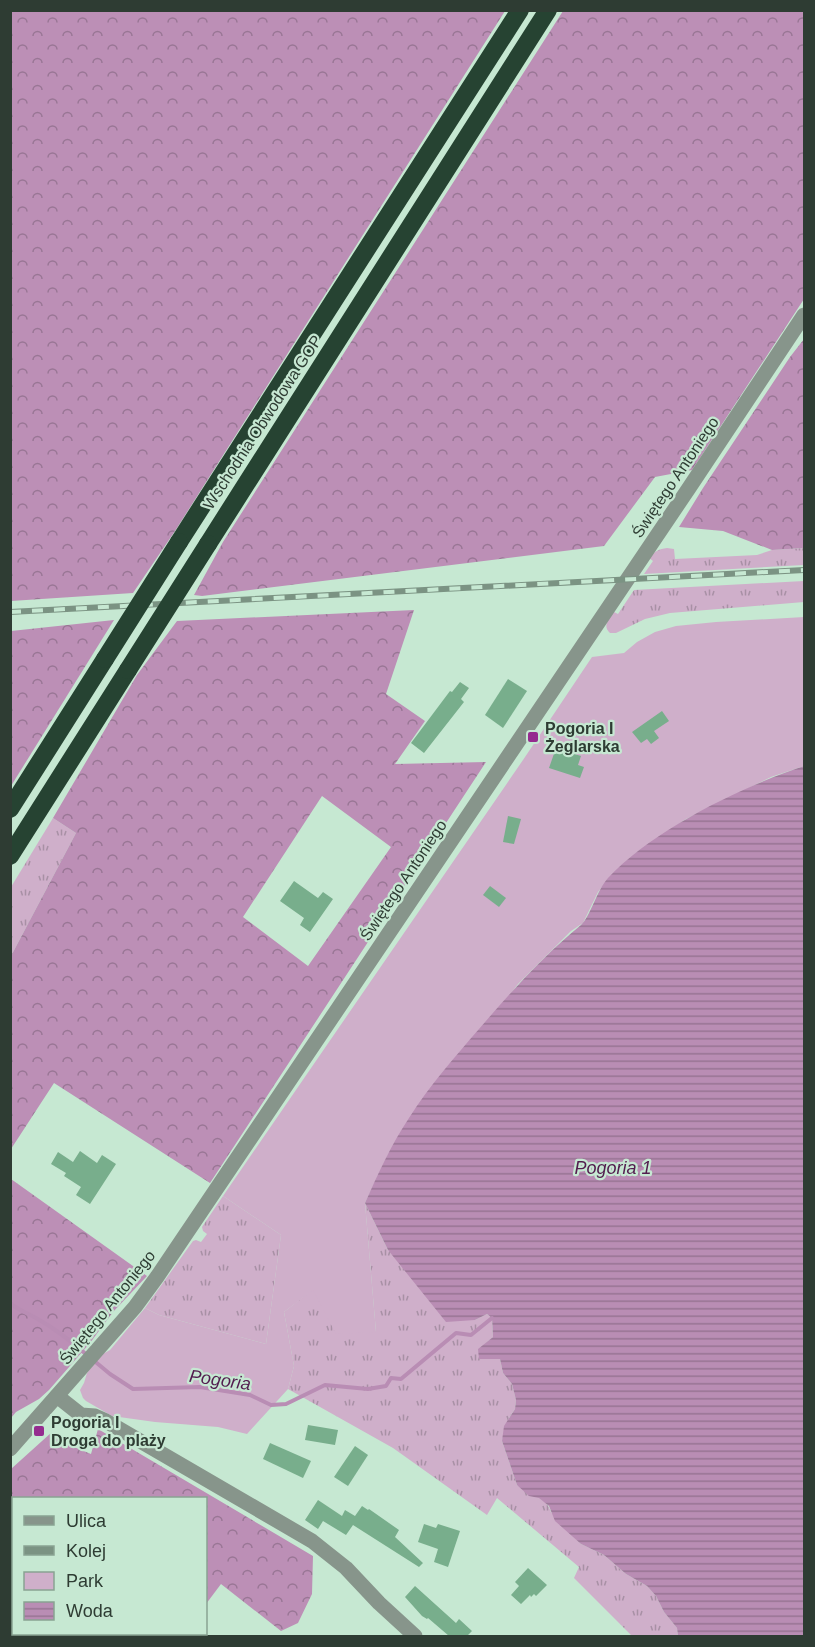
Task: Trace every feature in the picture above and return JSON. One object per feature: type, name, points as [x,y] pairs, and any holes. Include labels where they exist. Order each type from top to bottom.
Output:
[{"type":"highway","name":"Wschodnia Obwodowa GOP","points":[[10,808],[520,10]]},
{"type":"highway","name":"Wschodnia Obwodowa GOP","points":[[10,856],[548,10]]},
{"type":"street","name":"Świętego Antoniego","points":[[10,1449],[140,1300],[167,1262],[804,315]]},
{"type":"street","points":[[57,1395],[81,1415],[95,1416],[104,1420],[312,1541],[346,1568],[415,1636]]},
{"type":"green space","points":[[11,10],[505,11],[175,531],[133,593],[11,601]]},
{"type":"green space","points":[[563,11],[804,11],[804,299],[692,470],[655,477],[604,546],[202,596],[194,595],[223,542]]},
{"type":"green space","points":[[804,339],[804,548],[772,550],[723,531],[679,527],[790,357]]},
{"type":"green space","points":[[667,548],[674,549],[675,559],[757,555],[772,550],[804,548],[804,565],[644,574],[653,561],[649,558],[657,551]]},
{"type":"green space","points":[[804,581],[804,602],[670,613],[645,619],[616,633],[610,633],[607,628],[610,617],[614,612],[618,614],[634,590]]},
{"type":"green space","points":[[414,610],[386,694],[425,721],[395,764],[486,762],[210,1183],[54,1083],[11,1149],[11,956],[76,833],[53,818],[137,675],[177,621]],"holes":[[[322,796],[391,847],[308,966],[243,917]]]},
{"type":"green space","points":[[804,617],[804,766],[771,777],[686,819],[636,853],[608,879],[598,892],[583,923],[571,931],[518,984],[388,1155],[365,1203],[376,1332],[336,1334],[313,1290],[284,1312],[294,1366],[288,1389],[247,1434],[218,1427],[112,1416],[86,1401],[80,1390],[87,1373],[101,1355],[110,1350],[145,1308],[159,1315],[266,1344],[281,1235],[223,1196],[592,657],[624,653],[637,642],[655,632],[676,626]]},
{"type":"green space","points":[[114,620],[11,786],[11,631]]},
{"type":"green space","points":[[53,818],[76,833],[11,956],[11,887]]},
{"type":"green space","points":[[11,1179],[147,1276],[113,1312],[90,1343],[49,1390],[39,1399],[16,1412],[11,1418]]},
{"type":"green space","points":[[223,1196],[281,1235],[266,1344],[159,1315],[145,1308],[193,1241],[201,1242],[207,1234],[202,1227]]},
{"type":"green space","points":[[365,1203],[388,1250],[475,1320],[487,1314],[492,1318],[493,1337],[479,1349],[479,1359],[500,1359],[503,1373],[512,1384],[516,1400],[515,1409],[509,1418],[502,1441],[517,1485],[546,1503],[551,1512],[581,1544],[604,1555],[626,1574],[647,1586],[677,1628],[678,1636],[632,1636],[574,1578],[579,1567],[497,1498],[487,1515],[393,1448],[288,1389],[294,1366],[284,1312],[313,1289],[376,1332]]},
{"type":"green space","points":[[98,1429],[313,1556],[312,1594],[298,1623],[281,1631],[221,1584],[207,1603],[207,1497],[12,1497],[12,1635],[181,1635],[11,1636],[11,1469],[52,1432],[71,1441],[74,1447],[91,1454]]},
{"type":"water","name":"Pogoria 1","points":[[804,766],[804,1636],[678,1636],[677,1628],[647,1586],[626,1574],[604,1555],[581,1544],[555,1521],[549,1506],[539,1498],[529,1496],[517,1485],[502,1441],[504,1426],[515,1409],[516,1400],[512,1384],[503,1373],[500,1359],[479,1359],[478,1349],[493,1337],[492,1318],[487,1314],[475,1320],[446,1322],[388,1250],[365,1203],[396,1139],[425,1095],[451,1061],[515,988],[581,925],[608,878],[649,843],[700,812],[753,785]]},
{"type":"building","points":[[508,679],[527,691],[503,728],[485,715]]},
{"type":"building","points":[[460,682],[469,688],[461,699],[464,702],[424,753],[411,743],[450,691],[452,692]]},
{"type":"building","points":[[662,711],[669,721],[654,731],[659,738],[651,744],[647,739],[641,743],[632,732]]},
{"type":"building","points":[[556,748],[581,756],[578,765],[584,767],[580,778],[549,768]]},
{"type":"building","points":[[508,816],[521,819],[514,844],[503,842]]},
{"type":"building","points":[[294,881],[318,898],[323,892],[333,899],[310,932],[300,925],[304,918],[280,901]]},
{"type":"building","points":[[490,886],[506,898],[499,907],[483,895]]},
{"type":"building","points":[[80,1151],[97,1163],[102,1155],[116,1164],[90,1204],[76,1195],[81,1187],[64,1176],[66,1173],[51,1164],[58,1152],[73,1162]]},
{"type":"building","points":[[308,1425],[338,1430],[335,1445],[305,1440]]},
{"type":"building","points":[[270,1443],[311,1461],[303,1478],[263,1459]]},
{"type":"building","points":[[355,1446],[368,1455],[348,1486],[334,1477]]},
{"type":"building","points":[[318,1500],[342,1516],[345,1510],[355,1516],[362,1506],[369,1509],[399,1530],[395,1537],[423,1563],[419,1567],[353,1525],[346,1535],[323,1521],[318,1529],[305,1520]]},
{"type":"building","points":[[424,1524],[436,1528],[438,1524],[460,1531],[448,1567],[434,1562],[438,1549],[418,1542]]},
{"type":"building","points":[[528,1568],[547,1585],[536,1596],[534,1594],[531,1597],[530,1595],[521,1604],[511,1595],[519,1586],[515,1582]]},
{"type":"building","points":[[415,1586],[456,1623],[459,1619],[472,1631],[467,1636],[449,1636],[428,1618],[422,1616],[405,1597]]},
{"type":"waterway","name":"Pogoria","points":[[10,1303],[56,1330],[87,1355]]},
{"type":"waterway","name":"Pogoria","points":[[92,1359],[133,1389],[200,1387],[250,1395],[271,1405],[286,1404],[325,1385],[368,1389],[386,1386],[391,1378],[401,1379],[456,1333],[471,1335],[492,1318]]},
{"type":"railway","points":[[10,612],[804,570]]},
{"type":"place","name":"Pogoria I Żeglarska","points":[[533,737]]},
{"type":"place","name":"Pogoria I Droga do plaży","points":[[39,1431]]}]
